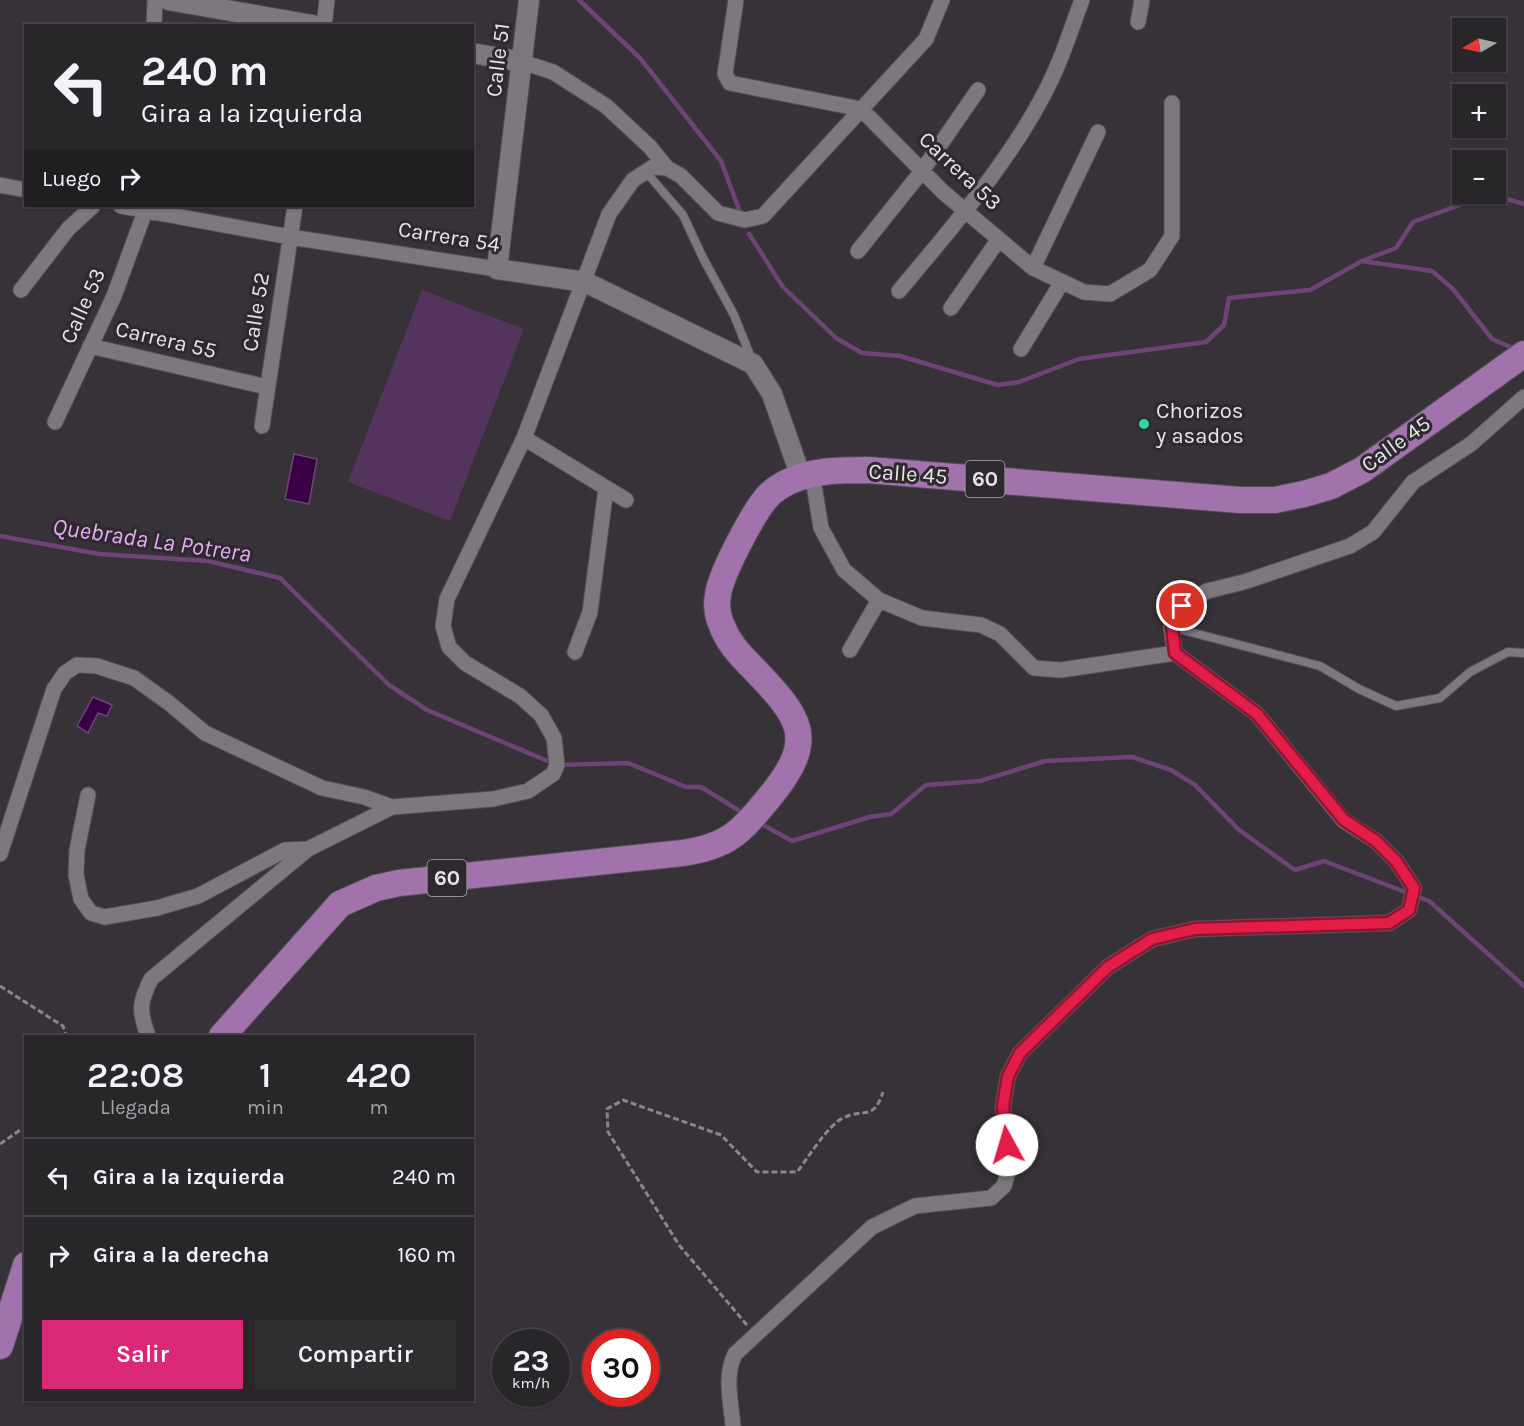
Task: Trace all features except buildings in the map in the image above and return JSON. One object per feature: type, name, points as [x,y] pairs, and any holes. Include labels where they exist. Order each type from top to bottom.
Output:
[{"type":"main road","name":"Calle 45","points":[[223,1035],[340,904],[367,891],[399,883],[683,853],[712,848],[732,838],[763,805],[792,768],[798,750],[798,731],[792,713],[778,694],[726,638],[719,616],[718,594],[723,576],[757,511],[770,494],[806,475],[868,470],[1240,500],[1275,500],[1331,486],[1362,470],[1524,354]]},
{"type":"main road","points":[[0,1346],[24,1271]]},
{"type":"street","points":[[154,24],[155,0]]},
{"type":"street","points":[[168,0],[306,24]]},
{"type":"street","points":[[324,24],[327,0]]},
{"type":"street","name":"Calle 51","points":[[497,269],[529,0]]},
{"type":"street","points":[[736,0],[725,74],[730,83],[861,109]]},
{"type":"street","points":[[474,53],[522,62],[553,72],[581,87],[606,106],[650,147],[667,168],[681,176],[718,213],[745,220],[763,216],[926,39],[942,0]]},
{"type":"street","points":[[899,291],[966,211],[1022,130],[1052,78],[1082,0]]},
{"type":"street","points":[[1138,22],[1142,0]]},
{"type":"street","points":[[858,251],[922,171],[978,90]]},
{"type":"street","name":"Carrera 53","points":[[861,109],[922,171],[1033,268],[1084,292],[1110,294],[1150,270],[1172,236],[1172,103]]},
{"type":"street","points":[[1033,268],[1098,132]]},
{"type":"street","points":[[148,1035],[140,1010],[141,998],[151,979],[308,849],[392,807],[494,799],[528,791],[553,774],[557,765],[554,738],[541,715],[520,696],[465,663],[449,647],[444,636],[447,599],[524,438],[609,214],[633,180],[653,167],[667,168]]},
{"type":"street","points":[[0,185],[24,190]]},
{"type":"street","points":[[21,290],[68,229],[92,207]]},
{"type":"street","name":"Calle 52","points":[[262,426],[295,207]]},
{"type":"street","name":"Carrera 54","points":[[147,208],[290,237],[585,282],[753,364]]},
{"type":"street","name":"Calle 53","points":[[55,423],[114,296],[147,208]]},
{"type":"street","points":[[951,308],[999,239]]},
{"type":"street","points":[[1021,349],[1062,282]]},
{"type":"street","name":"Carrera 55","points":[[90,345],[267,387]]},
{"type":"street","points":[[733,1426],[730,1364],[735,1354],[872,1227],[915,1206],[991,1198],[1004,1186],[1010,1165],[1003,1106],[1008,1076],[1020,1053],[1108,967],[1152,939],[1195,929],[1389,923],[1409,910],[1414,888],[1396,861],[1376,841],[1344,820],[1257,714],[1175,653],[1061,670],[1034,668],[1000,634],[981,625],[922,618],[879,600],[844,570],[821,528],[806,475],[772,394],[753,364]]},
{"type":"street","points":[[1175,653],[1172,627],[1182,606],[1207,591],[1244,582],[1350,546],[1373,532],[1413,482],[1471,444],[1524,397]]},
{"type":"street","points":[[524,438],[626,500]]},
{"type":"street","points":[[575,652],[590,612],[606,488]]},
{"type":"street","points":[[850,650],[879,600]]},
{"type":"street","points":[[0,854],[54,688],[65,673],[77,665],[97,666],[134,678],[170,702],[186,720],[205,733],[322,788],[364,797],[392,807]]},
{"type":"street","points":[[88,795],[77,850],[76,875],[81,899],[91,913],[105,917],[157,908],[198,896],[285,850],[308,849]]},
{"type":"lane","points":[[646,172],[683,215],[734,315],[753,364]]},
{"type":"lane","points":[[1172,627],[1320,666],[1396,706],[1440,698],[1470,672],[1508,652],[1524,653]]},
{"type":"path","points":[[0,986],[63,1026],[66,1035]]},
{"type":"path","points":[[756,1335],[680,1245],[608,1132],[607,1108],[623,1100],[722,1135],[757,1172],[785,1174],[797,1172],[833,1126],[844,1117],[870,1112],[878,1107],[883,1092]]},
{"type":"path","points":[[0,1144],[24,1127]]},
{"type":"shaded area","points":[[422,290],[524,329],[450,521],[348,482]]},
{"type":"shaded area","points":[[294,454],[317,459],[309,504],[285,499]]},
{"type":"shaded area","points":[[93,697],[112,705],[107,716],[98,713],[88,733],[77,726]]},
{"type":"waterway","points":[[579,0],[640,58],[721,161],[740,212]]},
{"type":"waterway","points":[[1364,260],[1396,248],[1413,222],[1490,194],[1524,204]]},
{"type":"waterway","points":[[749,234],[783,287],[836,338],[862,353],[900,356],[998,385],[1019,382],[1079,359],[1206,342],[1224,325],[1229,298],[1310,290],[1362,261],[1432,271],[1453,289],[1492,339],[1515,349]]},
{"type":"waterway","name":"Quebrada La Potrera","points":[[0,536],[99,554],[208,561],[280,578],[389,685],[427,710],[557,765],[628,763],[686,787],[701,787],[743,813]]},
{"type":"waterway","name":"Quebrada La Potrera","points":[[758,822],[792,841],[870,817],[891,814],[926,785],[980,781],[1045,761],[1132,757],[1171,770],[1195,785],[1239,830],[1295,870],[1324,861],[1429,901],[1524,986]]},
{"type":"place","name":"Chorizos y asados","points":[[1144,424]]},
{"type":"route","points":[[1007,1145],[1003,1106],[1008,1076],[1020,1053],[1108,967],[1152,939],[1195,929],[1389,923],[1409,910],[1414,888],[1396,861],[1376,841],[1344,820],[1292,753],[1257,714],[1175,653],[1172,627],[1182,606]]}]
